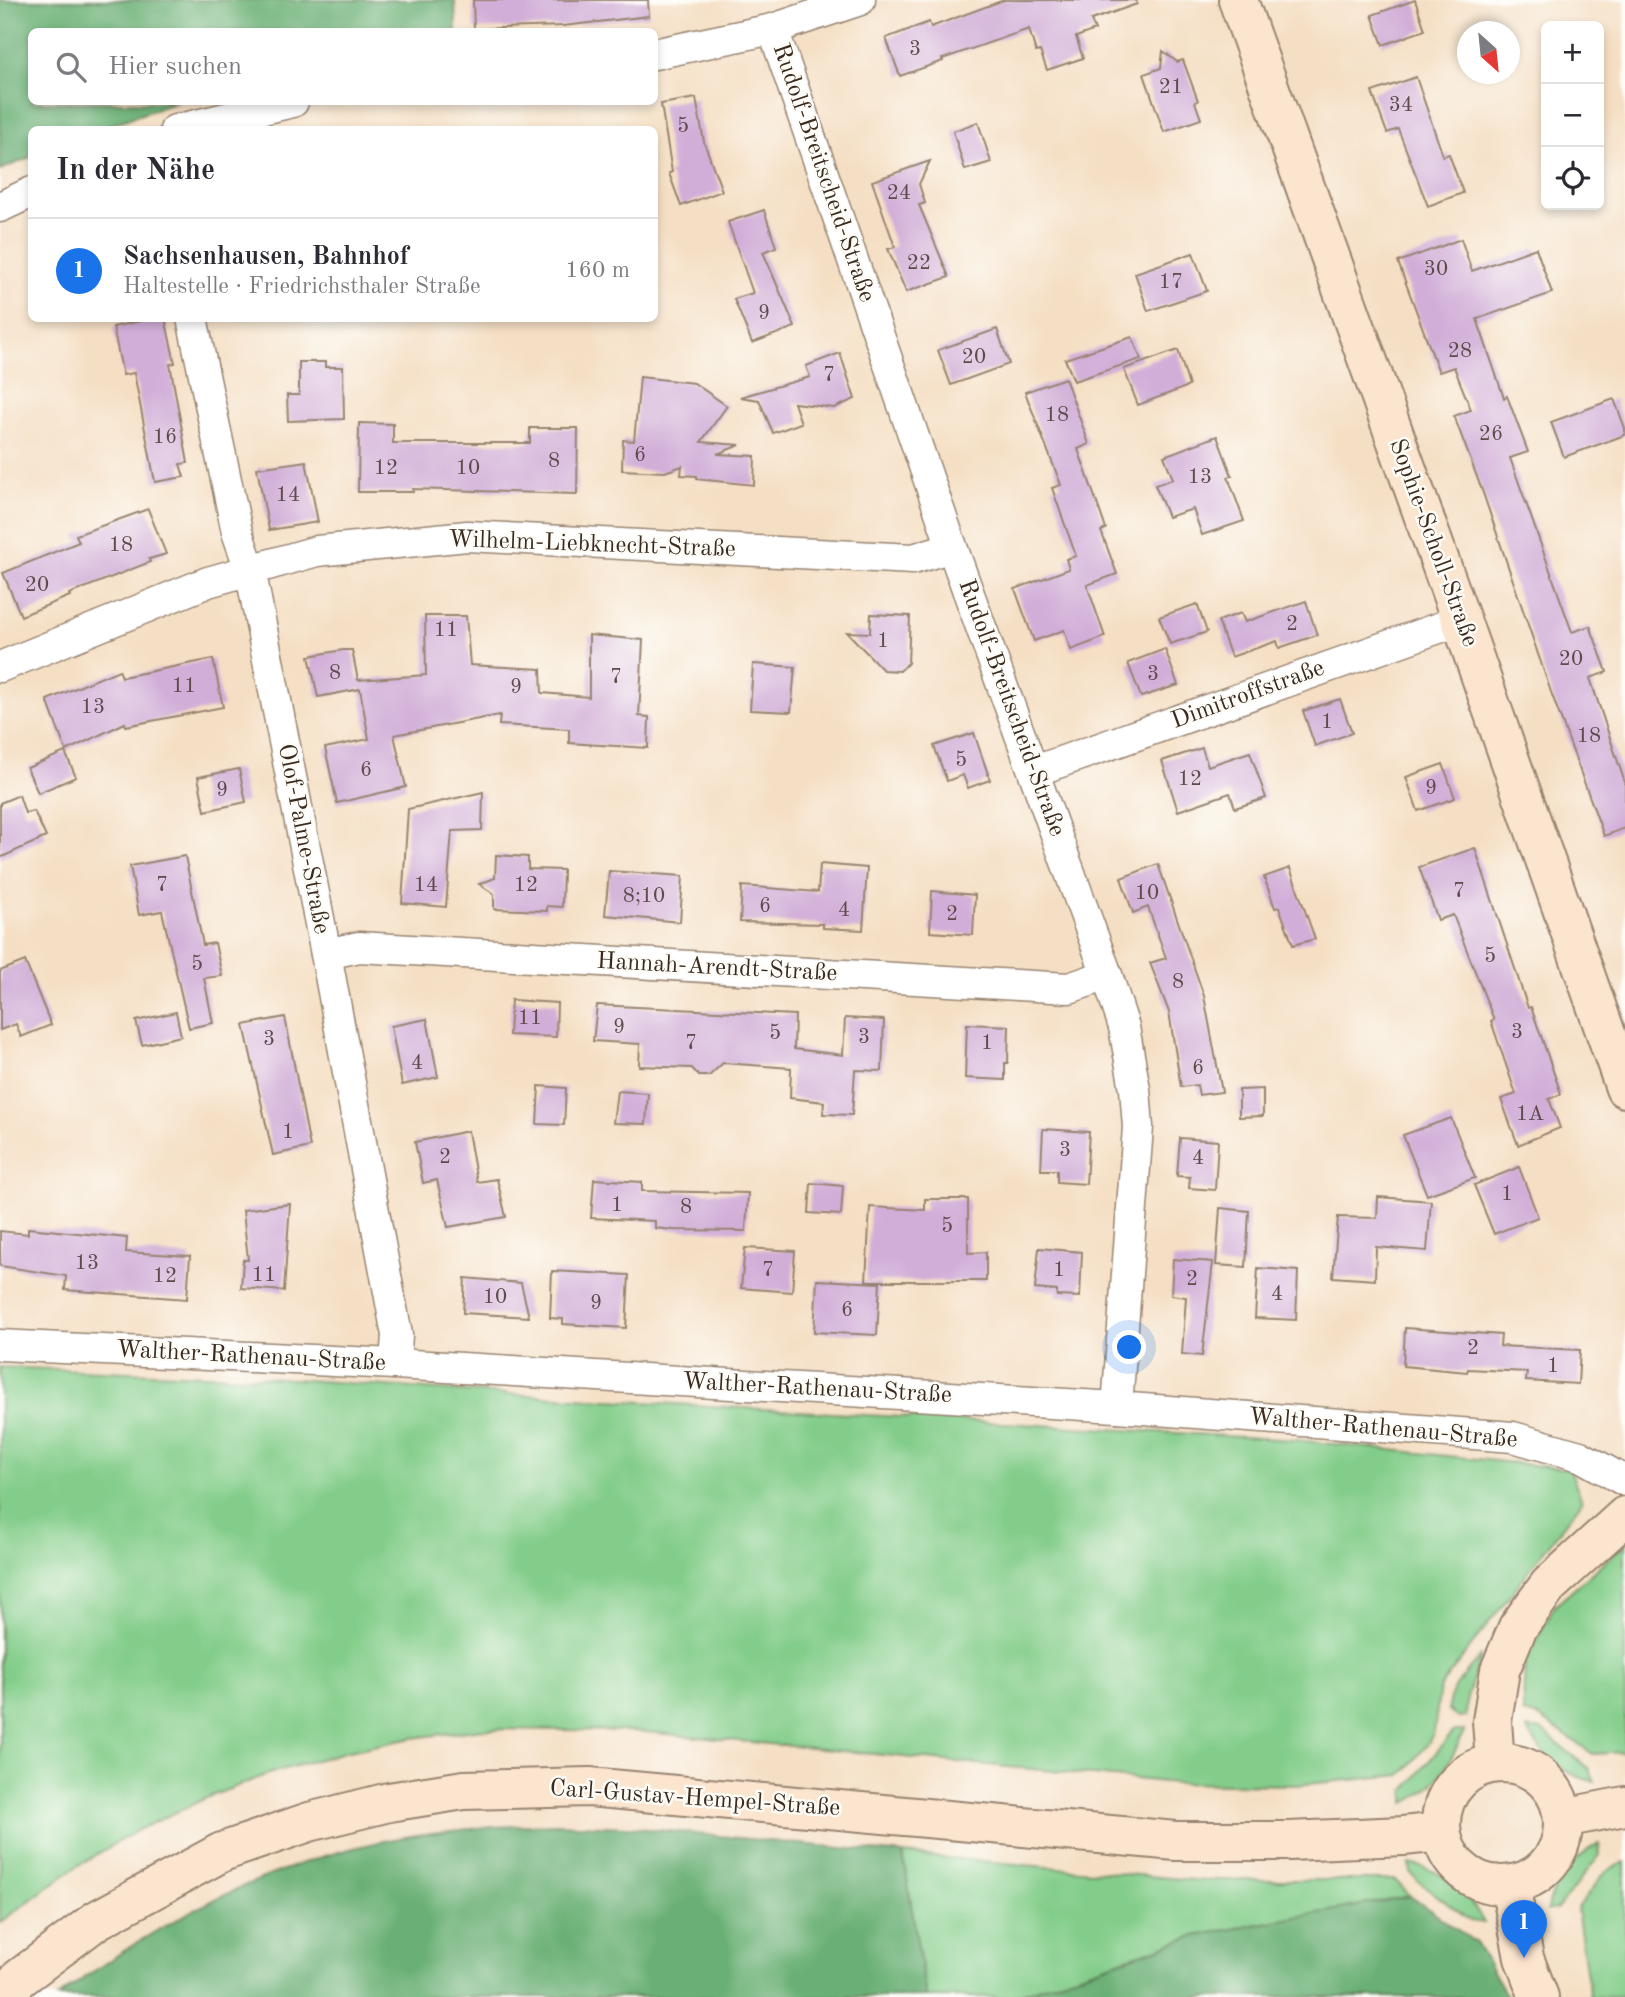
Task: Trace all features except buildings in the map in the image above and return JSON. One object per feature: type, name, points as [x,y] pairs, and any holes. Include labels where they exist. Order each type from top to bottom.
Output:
[{"type":"street","points":[[658,53],[774,29],[859,0]]},
{"type":"street","name":"Sophie-Scholl-Straße","points":[[1238,0],[1461,620],[1625,1087]]},
{"type":"street","name":"Rudolf-Breitscheid-Straße","points":[[774,29],[952,547],[1035,771],[1124,1027],[1135,1089],[1138,1127],[1117,1407]]},
{"type":"street","points":[[192,126],[280,105]]},
{"type":"street","points":[[0,207],[28,194]]},
{"type":"street","name":"Olof-Palme-Straße","points":[[193,322],[237,532],[250,569],[326,954],[397,1335],[395,1364]]},
{"type":"street","name":"Wilhelm-Liebknecht-Straße","points":[[0,667],[208,582],[317,551],[467,536],[914,559],[952,547]]},
{"type":"street","name":"Dimitroffstraße","points":[[1035,771],[1461,620]]},
{"type":"street","name":"Hannah-Arendt-Straße","points":[[326,954],[359,947],[1069,988],[1107,975]]},
{"type":"street","name":"Walther-Rathenau-Straße","points":[[0,1345],[395,1364],[1117,1407],[1513,1437],[1580,1456],[1625,1480]]},
{"type":"street","points":[[1495,1763],[1492,1721],[1500,1670],[1518,1627],[1549,1585],[1625,1516]]},
{"type":"street","points":[[1495,1763],[1527,1767],[1541,1776],[1560,1802],[1563,1818],[1562,1837],[1555,1854],[1543,1869],[1528,1880],[1510,1885],[1491,1884],[1472,1878],[1457,1866],[1447,1850],[1441,1832],[1441,1813],[1448,1795],[1460,1779],[1476,1768],[1495,1763]]},
{"type":"street","name":"Carl-Gustav-Hempel-Straße","points":[[1,1997],[20,1978],[97,1920],[222,1852],[335,1815],[389,1802],[464,1790],[589,1787],[1176,1841],[1314,1840],[1441,1832]]},
{"type":"street","points":[[1563,1818],[1625,1806]]},
{"type":"street","points":[[1510,1885],[1524,1958],[1539,1997]]},
{"type":"green space","points":[[0,0],[455,0],[456,28],[28,28],[28,105],[168,105],[107,126],[28,126],[28,158],[0,170]]},
{"type":"green space","points":[[0,1367],[280,1378],[453,1391],[1296,1440],[1570,1469],[1582,1501],[1440,1687],[1434,1732],[1427,1745],[1401,1775],[1296,1785],[1175,1783],[635,1731],[483,1729],[412,1738],[344,1752],[274,1772],[206,1798],[140,1829],[77,1866],[0,1922]]},
{"type":"green space","points":[[1625,1544],[1625,1752],[1593,1754],[1539,1717],[1523,1713],[1525,1660],[1555,1605]]},
{"type":"green space","points":[[1481,1655],[1467,1698],[1466,1717],[1459,1718],[1448,1710],[1451,1695]]},
{"type":"green space","points":[[1527,1728],[1541,1730],[1589,1769],[1595,1782],[1554,1764],[1540,1749]]},
{"type":"green space","points":[[1454,1731],[1464,1731],[1442,1773],[1426,1790],[1405,1803],[1405,1790]]},
{"type":"green space","points":[[555,1824],[626,1827],[903,1854],[926,1997],[58,1997],[98,1968],[183,1916],[273,1874],[368,1844],[417,1835]]},
{"type":"green space","points":[[1599,1844],[1600,1855],[1557,1909],[1546,1911],[1565,1872]]},
{"type":"green space","points":[[903,1854],[1193,1880],[1395,1880],[1410,1896],[1195,1936],[1010,1997],[926,1997]]},
{"type":"green space","points":[[1625,1862],[1625,1997],[1590,1997],[1577,1909],[1606,1871]]},
{"type":"green space","points":[[1410,1864],[1445,1877],[1454,1884],[1470,1901],[1484,1923],[1470,1921],[1417,1880],[1411,1873]]},
{"type":"green space","points":[[1410,1896],[1476,1943],[1508,1997],[1010,1997],[1195,1936]]},
{"type":"place","name":"Sachsenhausen, Bahnhof","points":[[1524,1958]]}]
